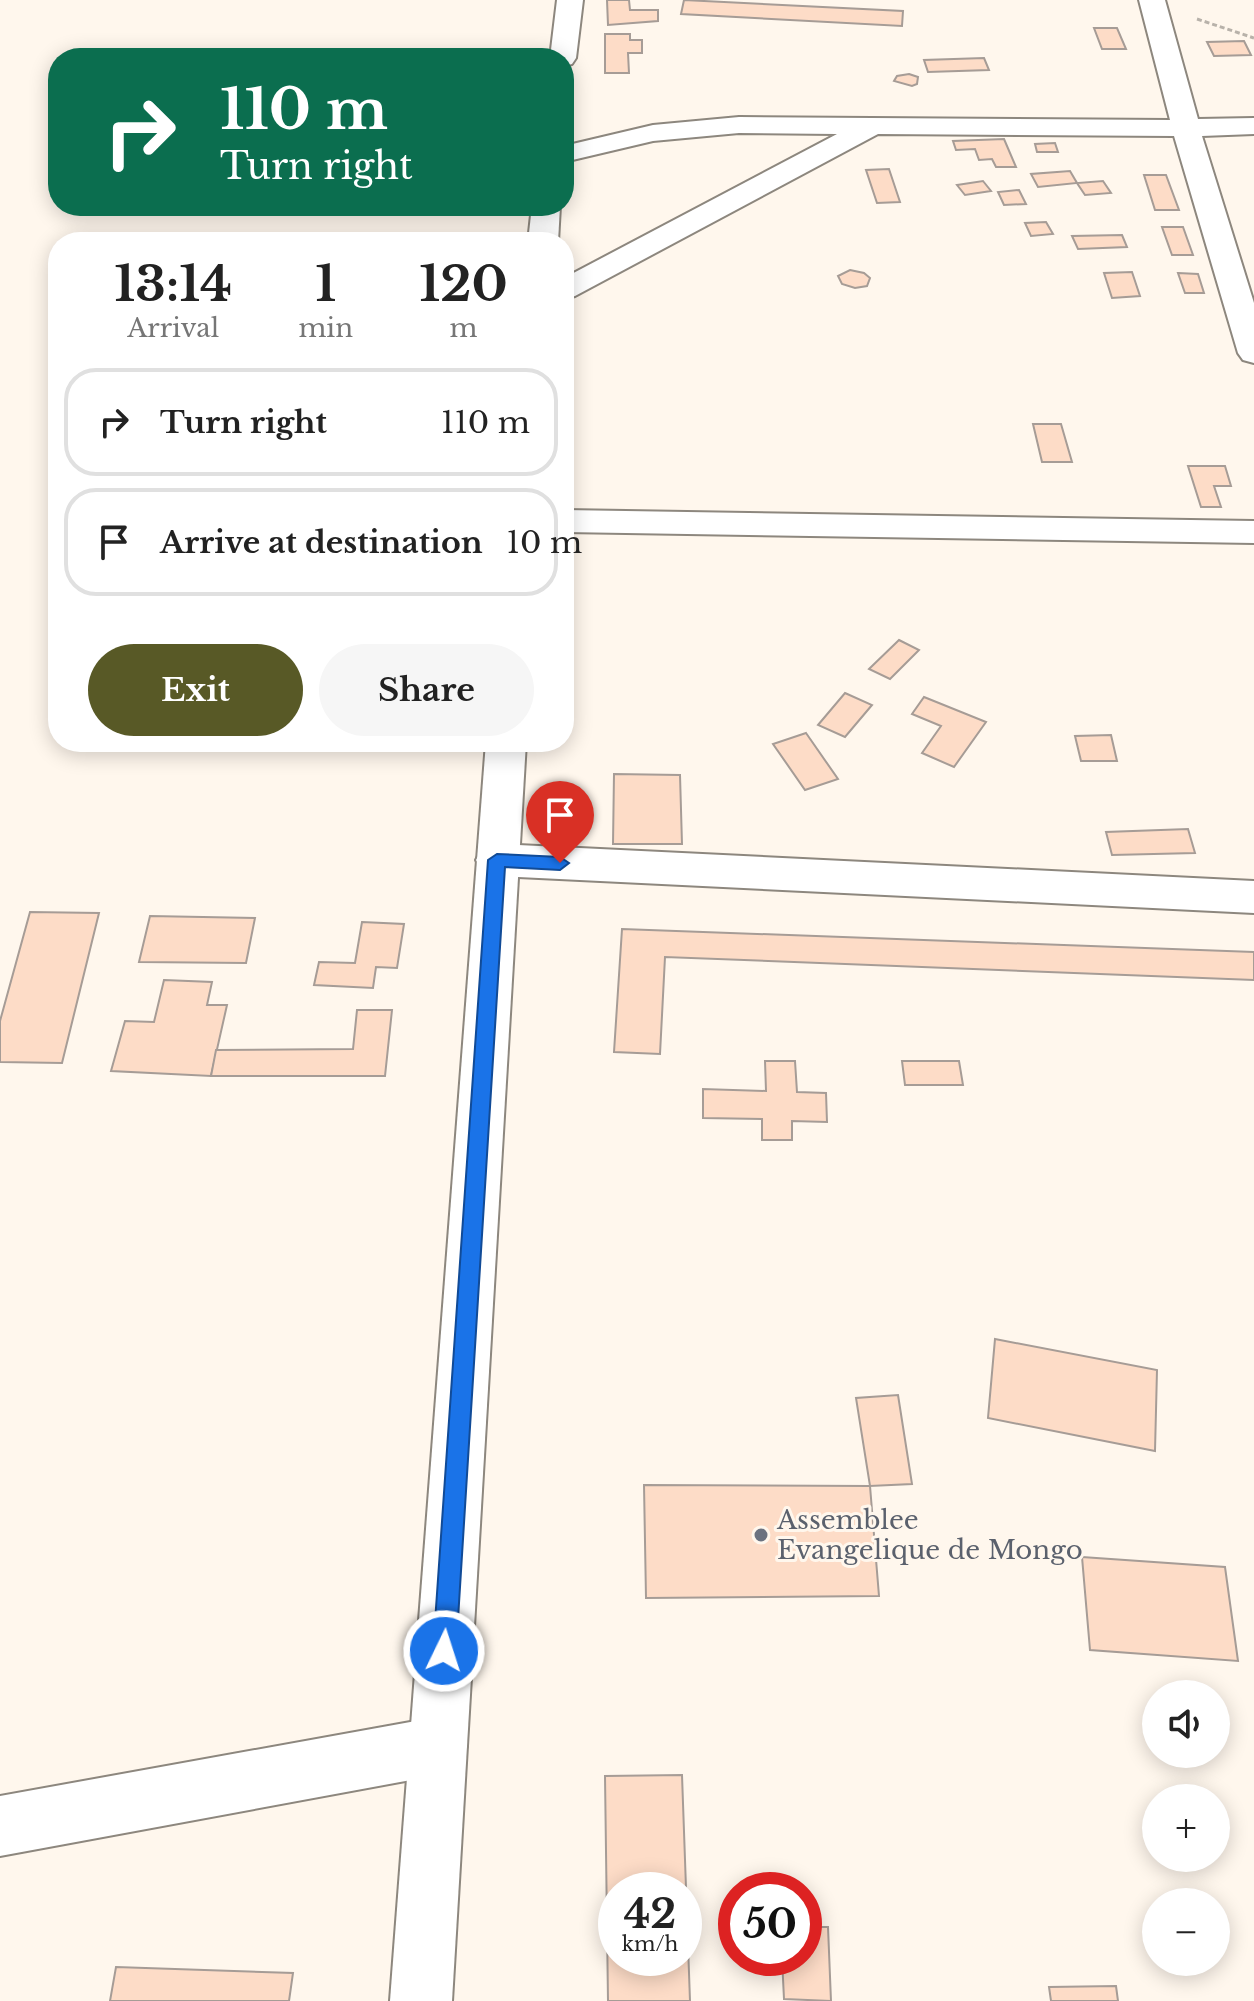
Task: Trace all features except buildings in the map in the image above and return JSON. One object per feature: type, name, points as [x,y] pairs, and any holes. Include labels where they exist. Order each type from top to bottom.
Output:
[{"type":"street","points":[[564,48],[570,0]]},
{"type":"street","points":[[1153,3],[1196,165],[1254,353]]},
{"type":"street","points":[[574,285],[876,125]]},
{"type":"street","points":[[574,151],[639,135],[694,127],[1254,126]]},
{"type":"street","points":[[574,521],[1254,532]]},
{"type":"street","points":[[421,2001],[505,752]]},
{"type":"street","points":[[497,860],[1254,897]]},
{"type":"street","points":[[0,1826],[438,1746]]},
{"type":"path","points":[[1153,3],[1254,38]]},
{"type":"place","name":"Assemblee Evangelique de Mongo","points":[[761,1535]]},
{"type":"route","points":[[444,1651],[497,860],[560,863]]}]
